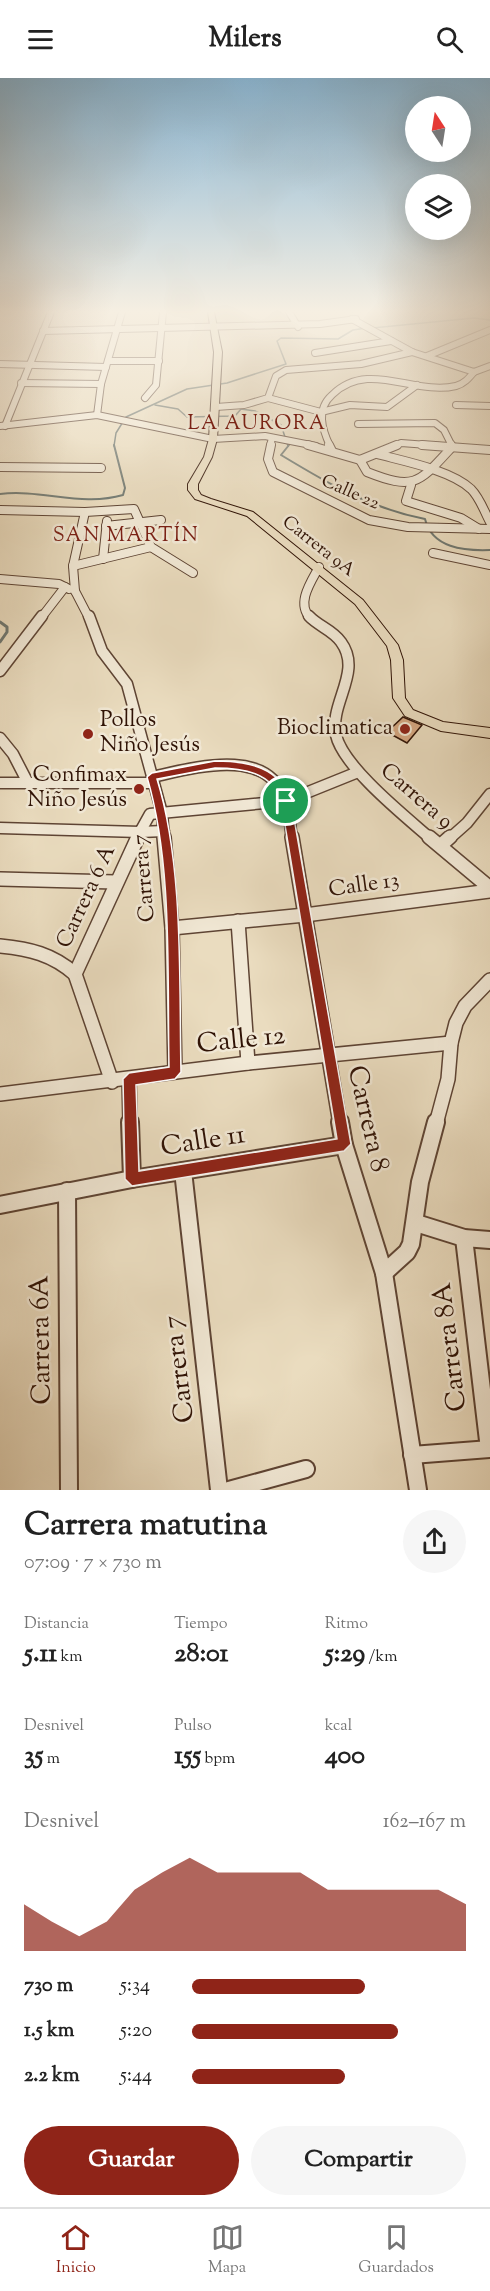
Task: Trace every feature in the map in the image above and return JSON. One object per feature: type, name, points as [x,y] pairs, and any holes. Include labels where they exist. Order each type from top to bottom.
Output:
[{"type":"main road","points":[[213,440],[217,378]]},
{"type":"main road","name":"Carrera 9A","points":[[213,440],[208,457],[193,484],[193,490],[198,497],[250,514],[319,567],[359,603],[392,645],[397,660],[399,698],[409,713],[441,726],[490,733]]},
{"type":"street","points":[[23,378],[3,426],[97,415],[213,440],[256,436],[272,438],[332,451],[360,460],[377,454],[394,439]]},
{"type":"street","points":[[49,383],[51,378]]},
{"type":"street","points":[[75,383],[77,378]]},
{"type":"street","points":[[97,415],[103,378]]},
{"type":"street","points":[[145,398],[155,388],[156,378]]},
{"type":"street","points":[[268,398],[275,378]]},
{"type":"street","points":[[332,451],[322,431],[321,412],[329,397],[339,388],[358,380],[388,378],[417,385],[457,387],[469,378]]},
{"type":"street","points":[[21,383],[101,384]]},
{"type":"street","points":[[215,414],[268,398],[321,412],[350,405],[387,407],[417,385]]},
{"type":"street","points":[[456,405],[490,406]]},
{"type":"street","points":[[358,424],[438,424],[444,430],[452,447]]},
{"type":"street","points":[[391,424],[394,439]]},
{"type":"street","name":"Calle 22","points":[[272,438],[268,459],[277,475],[358,516],[383,524],[419,528],[490,529]]},
{"type":"street","points":[[394,439],[409,443],[490,450]]},
{"type":"street","points":[[360,460],[367,472],[411,485],[423,479],[452,447]]},
{"type":"street","points":[[377,454],[431,470],[466,485],[472,490],[490,522]]},
{"type":"street","points":[[0,467],[102,468]]},
{"type":"street","points":[[411,485],[406,501],[461,518],[479,529]]},
{"type":"street","points":[[0,510],[85,512],[136,510],[138,523],[151,547],[193,573]]},
{"type":"street","points":[[103,560],[108,511]]},
{"type":"street","points":[[0,671],[70,589],[85,512]]},
{"type":"street","points":[[106,526],[161,520]]},
{"type":"street","points":[[73,566],[151,547]]},
{"type":"street","points":[[433,553],[490,565]]},
{"type":"street","name":"Carrera 9","points":[[319,567],[303,593],[304,607],[318,625],[340,641],[347,652],[350,669],[336,716],[336,735],[340,747],[358,772],[490,889]]},
{"type":"street","points":[[0,579],[70,589]]},
{"type":"street","name":"Carrera 7","points":[[70,589],[84,604],[99,646],[127,684],[162,813],[172,928],[175,1072]]},
{"type":"street","points":[[0,738],[13,754],[28,783]]},
{"type":"street","name":"Carrera 8","points":[[153,780],[230,763],[256,770],[278,783],[286,801],[344,1144],[384,1273],[418,1490]]},
{"type":"street","points":[[162,813],[286,801],[358,772]]},
{"type":"street","points":[[0,783],[153,780]]},
{"type":"street","points":[[441,845],[467,823],[490,794]]},
{"type":"street","name":"Carrera 6 A","points":[[112,1082],[75,974],[115,882],[148,815],[162,813]]},
{"type":"street","points":[[0,828],[164,831]]},
{"type":"street","points":[[0,879],[115,882]]},
{"type":"street","name":"Calle 13","points":[[172,928],[306,915],[490,889]]},
{"type":"street","points":[[238,921],[248,1063]]},
{"type":"street","points":[[0,946],[38,949],[57,957],[75,974]]},
{"type":"street","points":[[384,1273],[407,1252],[416,1223],[420,1182],[448,1079],[456,1023],[465,1006],[490,980]]},
{"type":"street","name":"Calle 12","points":[[0,1094],[112,1082],[248,1063],[452,1043]]},
{"type":"street","points":[[129,1079],[132,1179]]},
{"type":"street","name":"Calle 11","points":[[0,1204],[132,1179],[344,1144]]},
{"type":"street","name":"Carrera 7","points":[[183,1171],[219,1490]]},
{"type":"street","name":"Carrera 6A","points":[[67,1191],[69,1490]]},
{"type":"street","points":[[416,1223],[464,1238],[490,1239]]},
{"type":"street","name":"Carrera 8A","points":[[464,1238],[489,1449]]},
{"type":"street","points":[[412,1455],[489,1449]]},
{"type":"street","points":[[229,1490],[306,1469]]},
{"type":"building","name":"Bioclimatica","points":[[403,717],[422,725],[407,743],[387,732]]},
{"type":"waterway","points":[[114,445],[116,433],[126,417],[187,389],[227,383],[243,378]]},
{"type":"waterway","points":[[155,405],[178,409],[187,417],[235,416],[241,409],[255,411],[281,425],[288,446]]},
{"type":"waterway","points":[[0,494],[16,493],[77,499],[123,495],[125,488],[114,445]]},
{"type":"waterway","points":[[289,445],[281,455],[350,494],[367,502],[425,519],[434,536],[450,546],[470,550],[490,550]]},
{"type":"waterway","points":[[0,622],[7,627],[7,632],[0,642]]},
{"type":"place","name":"Bioclimatica","points":[[405,729]]},
{"type":"place","name":"Pollos Niño Jesús","points":[[88,734]]},
{"type":"place","name":"Confimax Niño Jesús","points":[[139,789]]},
{"type":"district","name":"LA AURORA","points":[[257,424]]},
{"type":"district","name":"SAN MARTÍN","points":[[126,536]]},
{"type":"route","points":[[230,763],[271,776],[282,788],[286,801],[344,1144],[132,1179],[129,1079],[175,1072],[172,928],[162,813],[152,777],[230,763]]}]
